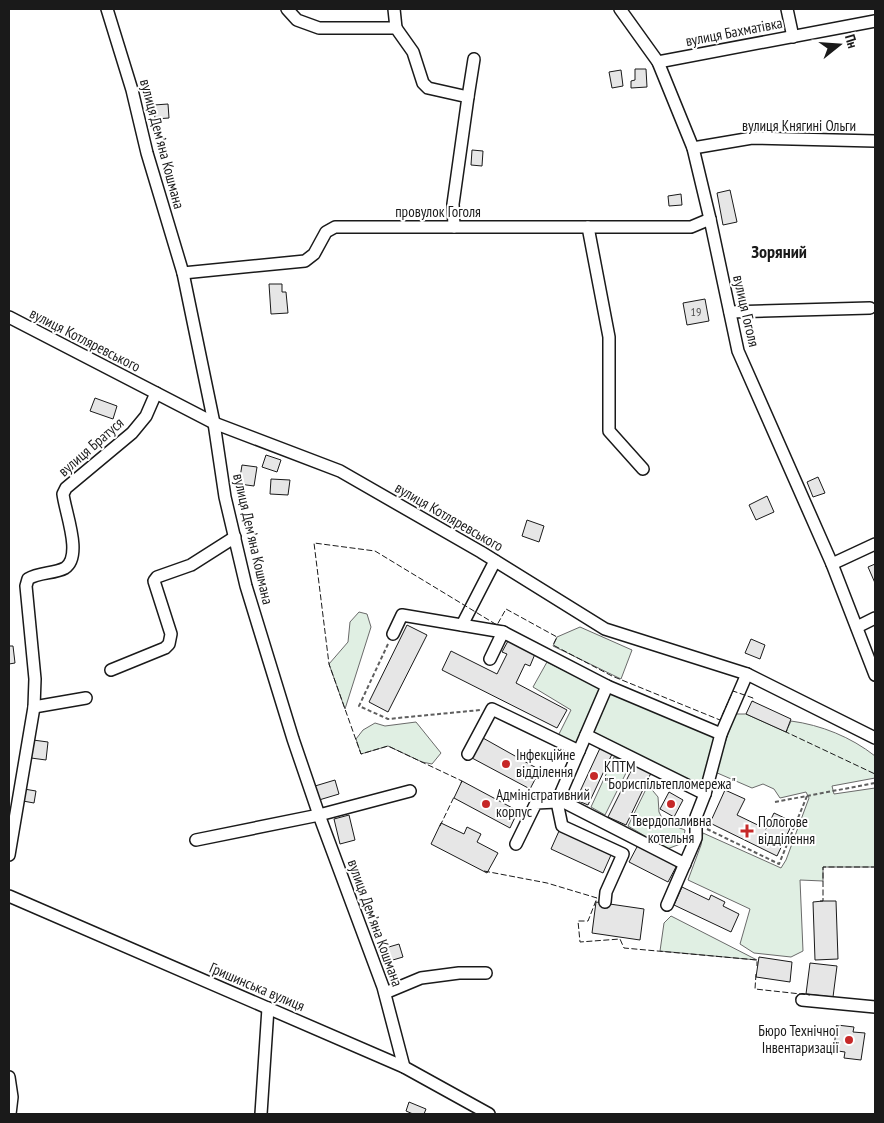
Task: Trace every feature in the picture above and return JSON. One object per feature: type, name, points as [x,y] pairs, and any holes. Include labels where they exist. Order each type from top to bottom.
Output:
[{"type":"street","name":"вулиця Демʼяна Кошмана","points":[[107,9],[132,90],[147,152],[183,273],[214,423],[226,497],[246,586],[319,816],[385,993],[404,1067]]},
{"type":"street","points":[[287,9],[297,20],[320,28],[396,28]]},
{"type":"street","points":[[394,9],[396,28],[413,52],[423,82],[428,88],[468,97]]},
{"type":"street","name":"вулиця Гоголя","points":[[620,9],[658,62],[693,148],[738,351],[832,564],[875,675]]},
{"type":"street","points":[[787,9],[793,37]]},
{"type":"street","name":"вулиця Бахматівка","points":[[658,62],[875,21]]},
{"type":"street","points":[[454,227],[453,204],[474,59]]},
{"type":"street","name":"вулиця Княгині Ольги","points":[[693,148],[752,138],[875,141]]},
{"type":"street","name":"провулок Гоголя","points":[[183,273],[305,261],[314,254],[326,232],[335,227],[690,227],[710,219]]},
{"type":"street","points":[[588,227],[609,337],[608,430],[644,469]]},
{"type":"street","points":[[730,312],[870,308]]},
{"type":"street","name":"вулиця Котляревського","points":[[9,317],[214,423],[340,471],[495,560],[606,629],[747,674],[875,738]]},
{"type":"street","name":"вулиця Братуся","points":[[9,854],[34,707],[35,679],[26,586],[28,580],[33,576],[64,568],[71,562],[73,544],[63,494],[66,488],[132,433],[146,416],[156,393]]},
{"type":"street","points":[[111,670],[165,648],[169,644],[171,634],[154,581],[157,577],[191,565],[235,537]]},
{"type":"street","points":[[832,564],[875,544]]},
{"type":"street","points":[[462,625],[495,560]]},
{"type":"street","points":[[393,634],[402,615],[503,632],[607,686],[721,734]]},
{"type":"street","points":[[857,627],[875,618]]},
{"type":"street","points":[[490,659],[503,632]]},
{"type":"street","points":[[668,905],[696,838],[696,817],[705,794],[721,734],[747,674]]},
{"type":"street","points":[[607,686],[557,801],[562,826],[622,854]]},
{"type":"street","points":[[34,707],[86,698]]},
{"type":"street","points":[[468,754],[492,709],[579,751]]},
{"type":"street","points":[[586,735],[705,794]]},
{"type":"street","points":[[196,840],[319,816],[410,791]]},
{"type":"street","points":[[516,844],[536,803],[557,801],[686,864]]},
{"type":"street","points":[[605,902],[606,892],[631,836]]},
{"type":"street","name":"Гришинська вулиця","points":[[9,896],[404,1067],[489,1114]]},
{"type":"street","points":[[385,993],[421,978],[459,973],[486,973]]},
{"type":"street","points":[[802,1000],[875,1008]]},
{"type":"street","points":[[262,1114],[268,1008]]},
{"type":"street","points":[[9,1077],[12,1097],[10,1114]]},
{"type":"path","points":[[393,634],[359,706],[388,719],[492,709]]},
{"type":"path","points":[[776,802],[875,783]]},
{"type":"path","points":[[696,824],[779,864],[807,796]]},
{"type":"green space","points":[[359,612],[367,614],[371,627],[345,709],[329,664],[348,642],[350,622]]},
{"type":"green space","points":[[580,627],[632,650],[621,679],[553,646],[557,637]]},
{"type":"green space","points":[[547,662],[601,689],[576,746],[558,736],[571,710],[533,687]]},
{"type":"green space","points":[[610,692],[717,736],[703,785],[697,786],[592,734]]},
{"type":"green space","points":[[735,714],[746,714],[786,732],[791,721],[813,725],[856,743],[875,756],[875,778],[832,786],[834,794],[875,788],[875,867],[823,867],[823,881],[800,880],[803,951],[791,957],[754,953],[740,944],[750,909],[688,880],[701,845],[703,833],[781,868],[786,860],[809,798],[806,792],[780,798],[774,789],[763,784],[752,788],[715,772]]},
{"type":"green space","points":[[416,722],[441,753],[432,764],[422,762],[388,746],[361,754],[356,739],[363,730],[375,723],[385,726]]},
{"type":"green space","points":[[614,757],[630,765],[605,815],[591,807]]},
{"type":"green space","points":[[648,785],[658,797],[659,812],[664,822],[685,830],[683,843],[667,849],[628,826]]},
{"type":"green space","points":[[671,916],[757,960],[660,951],[664,923]]},
{"type":"building","points":[[635,69],[646,69],[647,87],[631,88],[631,81],[635,80]]},
{"type":"building","points":[[621,70],[623,86],[612,88],[609,72]]},
{"type":"building","points":[[168,104],[169,118],[155,119],[154,105]]},
{"type":"building","points":[[472,150],[483,151],[482,166],[471,165]]},
{"type":"building","points":[[730,190],[737,222],[723,225],[717,193]]},
{"type":"building","points":[[681,194],[682,205],[669,206],[668,196]]},
{"type":"building","points":[[269,284],[282,284],[282,292],[286,292],[288,313],[271,314]]},
{"type":"building","points":[[705,299],[709,321],[687,325],[683,303]]},
{"type":"building","points":[[95,398],[117,406],[113,419],[90,411]]},
{"type":"building","points":[[266,455],[281,460],[277,472],[262,467]]},
{"type":"building","points":[[242,465],[257,467],[254,486],[239,484]]},
{"type":"building","points":[[818,477],[825,493],[813,497],[807,482]]},
{"type":"building","points":[[271,479],[290,480],[288,495],[270,494]]},
{"type":"building","points":[[767,496],[774,512],[756,520],[749,505]]},
{"type":"building","points":[[527,520],[544,526],[539,542],[522,536]]},
{"type":"building","points":[[875,564],[875,583],[868,567]]},
{"type":"building","points":[[407,625],[427,635],[388,712],[369,702]]},
{"type":"building","points":[[751,639],[765,645],[760,659],[745,653]]},
{"type":"building","points":[[508,641],[535,654],[530,666],[525,664],[516,683],[567,710],[557,728],[442,670],[451,651],[497,674],[507,654],[502,652]]},
{"type":"building","points":[[9,646],[13,646],[15,663],[9,664]]},
{"type":"building","points":[[752,701],[791,719],[786,732],[746,714]]},
{"type":"building","name":"Інфекційне відділення","points":[[483,738],[540,770],[530,789],[472,758]]},
{"type":"building","points":[[33,740],[48,742],[46,760],[31,758]]},
{"type":"building","name":"КПТМ \"Бориспільтепломережа\"","points":[[601,746],[613,752],[588,805],[576,800]]},
{"type":"building","points":[[635,763],[652,771],[626,825],[608,817]]},
{"type":"building","points":[[335,780],[339,794],[319,800],[315,786]]},
{"type":"building","name":"Адміністративний корпус","points":[[462,781],[518,811],[510,828],[454,798]]},
{"type":"building","points":[[24,789],[36,791],[34,803],[23,801]]},
{"type":"building","points":[[725,790],[745,799],[737,815],[766,829],[774,813],[793,822],[777,856],[710,823]]},
{"type":"building","name":"Твердопаливна котельня","points":[[669,792],[683,800],[674,817],[660,809]]},
{"type":"building","points":[[349,815],[355,840],[340,844],[334,819]]},
{"type":"building","points":[[441,823],[464,834],[467,827],[481,834],[477,842],[498,853],[487,873],[431,844]]},
{"type":"building","points":[[559,831],[611,855],[603,873],[551,849]]},
{"type":"building","points":[[638,845],[677,865],[668,882],[629,862]]},
{"type":"building","points":[[682,887],[709,900],[711,895],[725,902],[723,906],[739,914],[731,932],[674,905]]},
{"type":"building","points":[[836,901],[838,959],[815,960],[813,902]]},
{"type":"building","points":[[596,902],[644,909],[640,940],[592,933]]},
{"type":"building","points":[[399,944],[403,957],[386,962],[382,949]]},
{"type":"building","points":[[759,957],[792,962],[790,982],[756,977]]},
{"type":"building","points":[[810,963],[837,966],[833,997],[806,994]]},
{"type":"building","name":"Бюро Технічної Інвентаризації","points":[[837,1025],[854,1027],[853,1032],[865,1033],[861,1060],[844,1058],[845,1052],[838,1051],[839,1047],[834,1046]]},
{"type":"building","points":[[409,1102],[426,1109],[424,1114],[413,1114],[406,1111]]},
{"type":"fence","points":[[461,783],[462,781],[388,746],[361,754],[329,664],[314,543],[375,551],[497,625],[506,609],[557,637],[553,645],[612,676],[720,720],[733,691],[753,698],[753,702]]},
{"type":"fence","points":[[787,730],[786,732],[875,774]]},
{"type":"fence","points":[[440,826],[454,797]]},
{"type":"fence","points":[[820,901],[823,901],[823,867],[875,867]]},
{"type":"fence","points":[[484,871],[547,883],[597,898],[588,921],[578,921],[580,942],[620,939],[624,948],[757,960],[757,966]]},
{"type":"fence","points":[[756,974],[755,989],[810,995]]},
{"type":"place","name":"Інфекційне відділення","points":[[506,764]]},
{"type":"place","name":"КПТМ \"Бориспільтепломережа\"","points":[[594,776]]},
{"type":"place","name":"Адміністративний корпус","points":[[486,804]]},
{"type":"place","name":"Твердопаливна котельня","points":[[671,804]]},
{"type":"place","name":"Пологове відділення","points":[[747,831]]},
{"type":"place","name":"Бюро Технічної Інвентаризації","points":[[849,1040]]},
{"type":"district","name":"Зоряний","points":[[779,252]]}]
